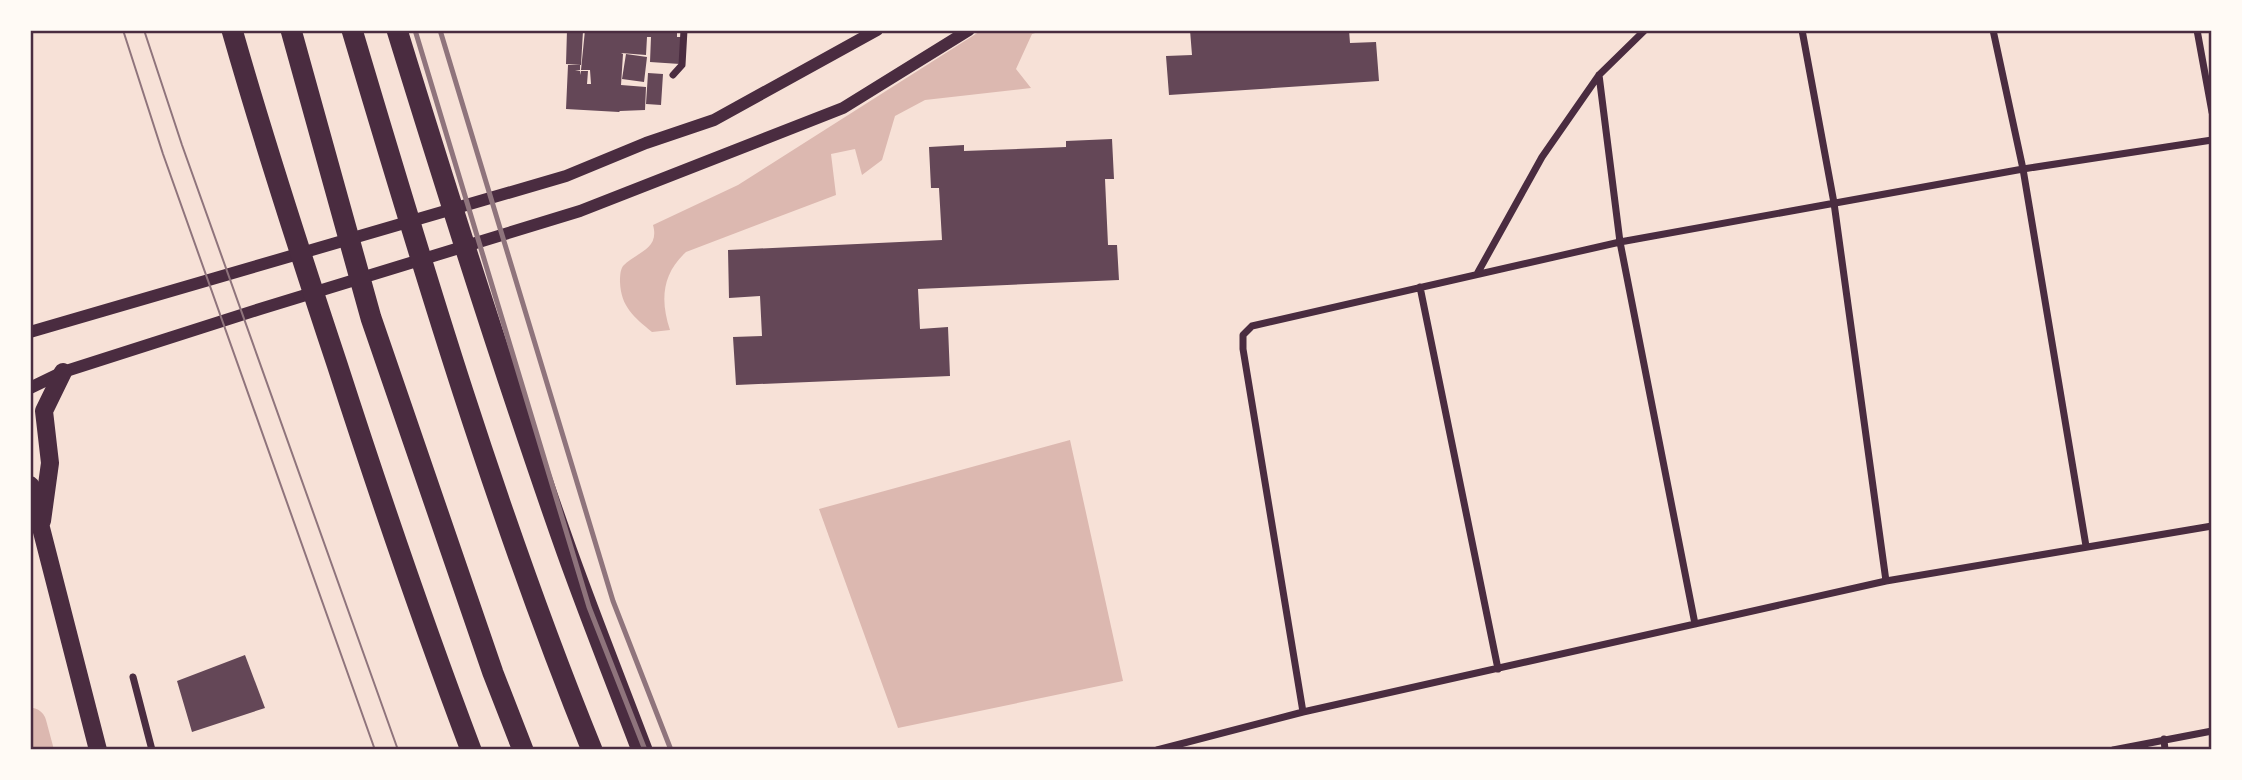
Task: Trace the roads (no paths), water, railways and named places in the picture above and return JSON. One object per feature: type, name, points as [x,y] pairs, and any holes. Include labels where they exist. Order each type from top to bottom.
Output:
[{"type":"highway","points":[[232,30],[265,146],[347,395],[429,640],[471,750]]},
{"type":"highway","points":[[291,30],[372,318],[493,673],[523,750]]},
{"type":"highway","points":[[352,30],[416,247],[497,492],[592,750]]},
{"type":"highway","points":[[397,30],[482,303],[568,554],[642,750]]},
{"type":"main road","points":[[40,531],[50,463],[44,411],[63,372]]},
{"type":"main road","points":[[30,485],[98,750]]},
{"type":"street","points":[[673,75],[682,65],[684,30]]},
{"type":"street","points":[[30,332],[566,176],[646,143],[714,120],[877,30]]},
{"type":"street","points":[[30,387],[63,372],[580,211],[843,108],[969,30]]},
{"type":"street","points":[[1477,274],[1542,157],[1599,75],[1645,30]]},
{"type":"street","points":[[1802,30],[1834,202],[1886,581]]},
{"type":"street","points":[[1993,30],[2023,169],[2086,546]]},
{"type":"street","points":[[2197,30],[2212,112]]},
{"type":"street","points":[[1599,75],[1620,242],[1695,624]]},
{"type":"street","points":[[1303,712],[1243,349],[1243,335],[1248,329],[1256,324],[1620,242],[2023,169],[2212,140]]},
{"type":"street","points":[[1420,286],[1498,669]]},
{"type":"street","points":[[1157,750],[1303,712],[1886,581],[2212,526]]},
{"type":"street","points":[[134,677],[152,750]]},
{"type":"street","points":[[2113,750],[2212,731]]},
{"type":"street","points":[[2164,740],[2165,750]]},
{"type":"waterway","points":[[30,724],[37,750]]},
{"type":"tram line","points":[[123,30],[163,154],[375,750]]},
{"type":"tram line","points":[[144,30],[182,145],[398,750]]},
{"type":"railway","points":[[415,30],[589,607],[645,750]]},
{"type":"railway","points":[[440,30],[613,601],[671,750]]}]
